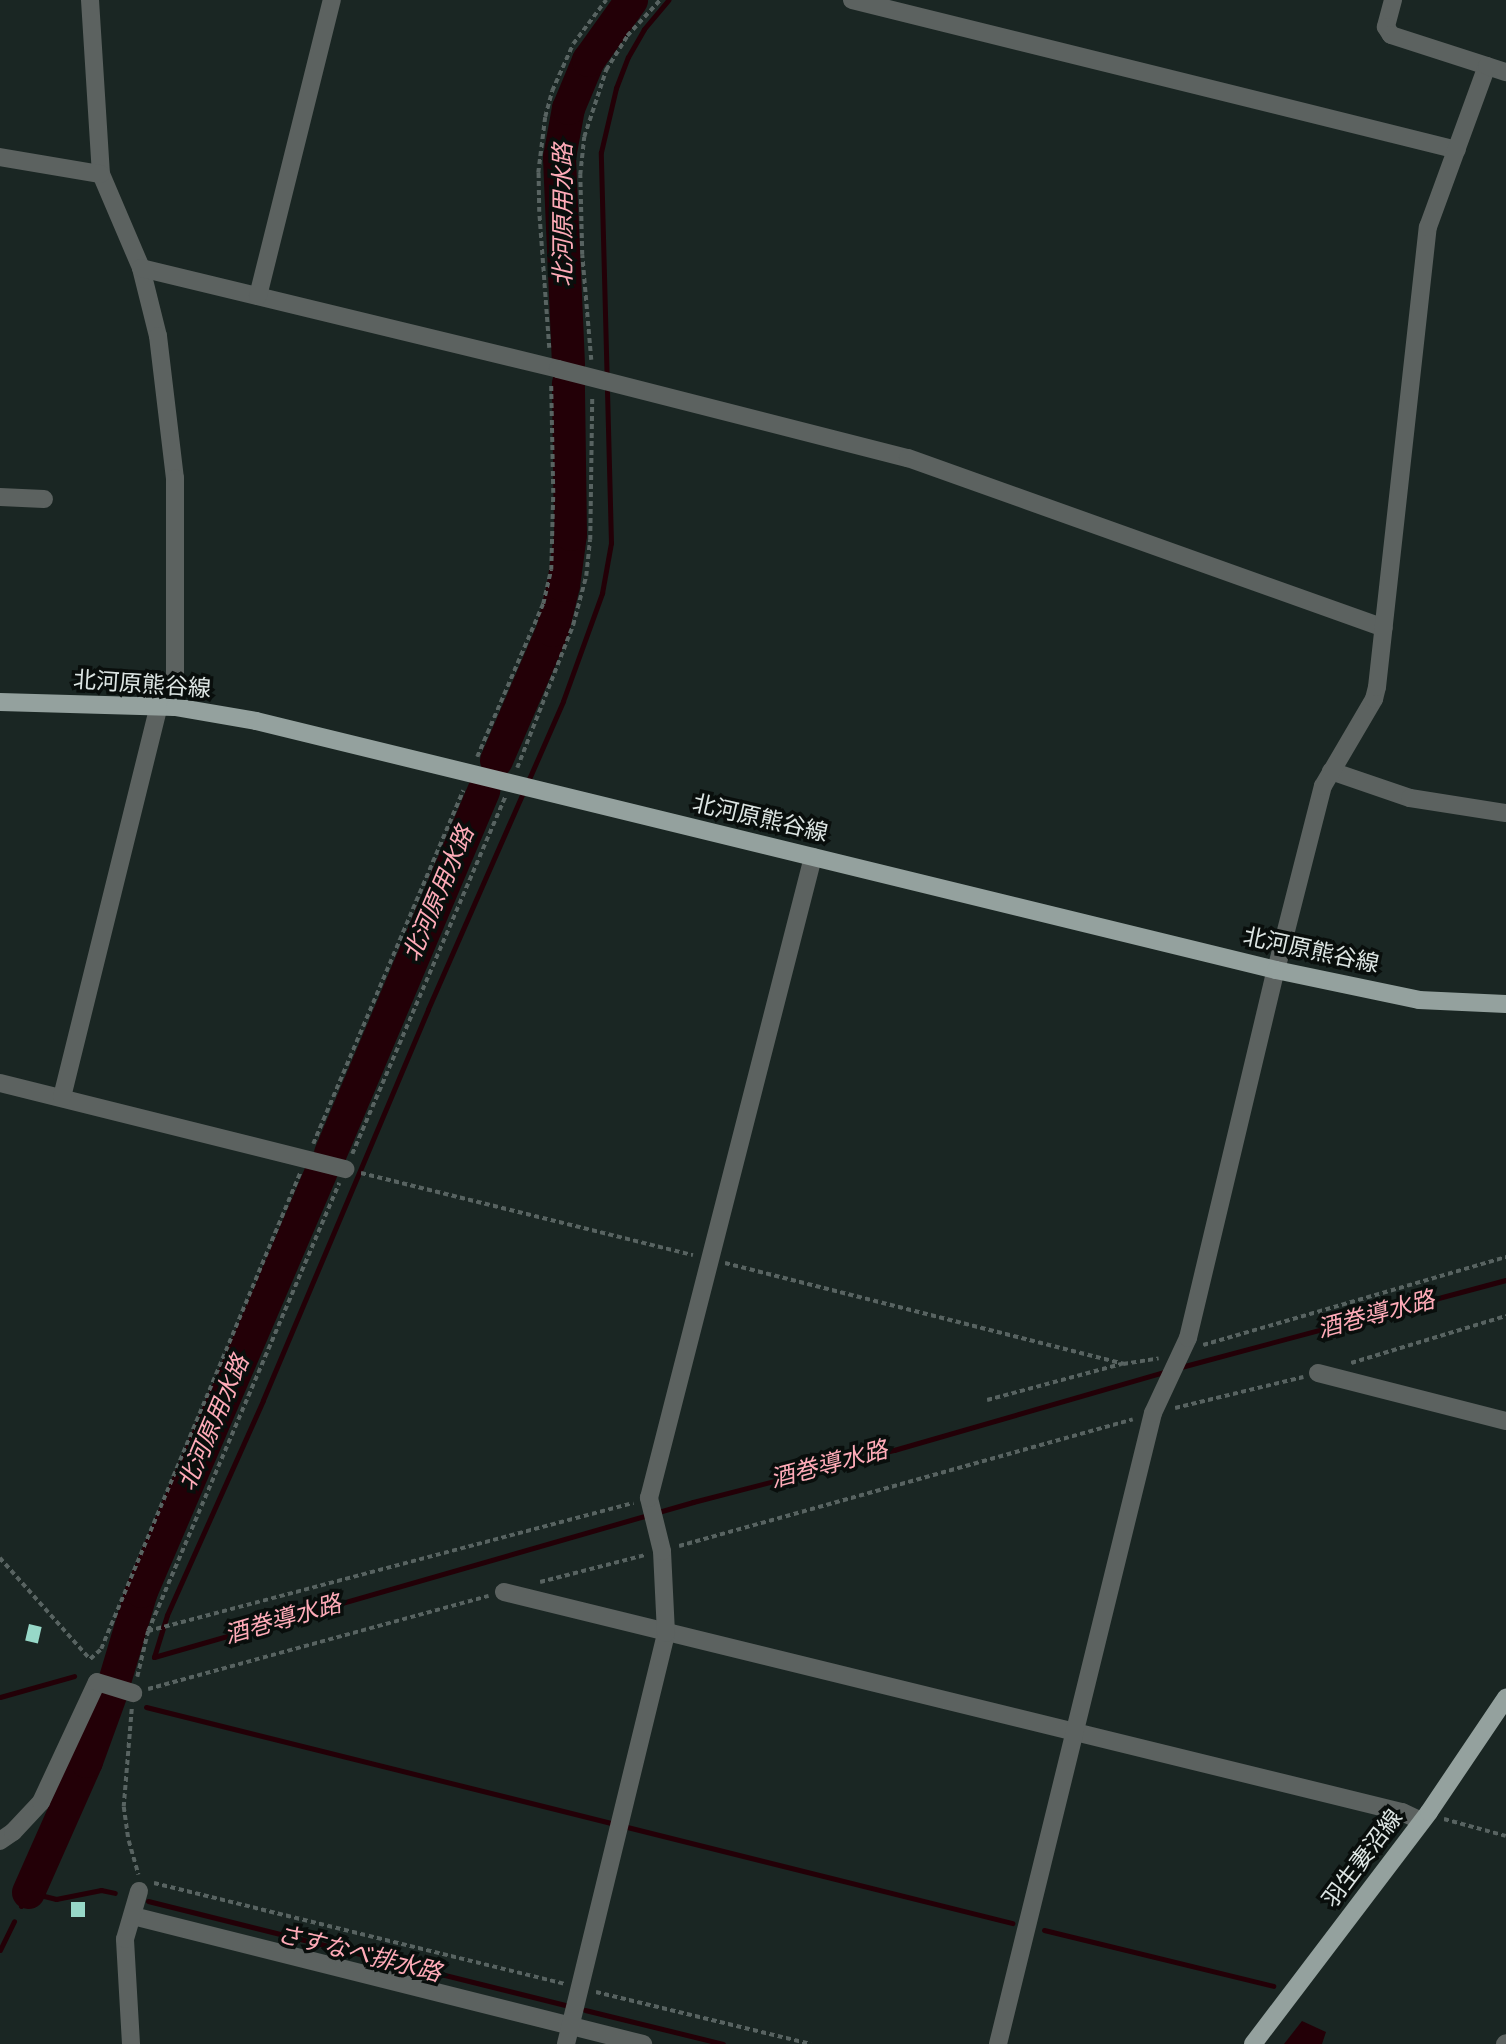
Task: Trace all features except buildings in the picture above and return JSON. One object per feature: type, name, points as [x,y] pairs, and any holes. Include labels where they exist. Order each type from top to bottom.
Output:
[{"type":"main road","name":"北河原熊谷線","points":[[0,702],[167,707],[256,721],[1276,970],[1419,1000],[1506,1004]]},
{"type":"main road","name":"羽生妻沼線","points":[[1253,2044],[1425,1816],[1506,1698]]},
{"type":"street","points":[[62,1097],[167,707],[175,478],[158,336],[141,268],[101,174],[90,0]]},
{"type":"street","points":[[258,296],[332,0]]},
{"type":"street","points":[[852,0],[1457,150]]},
{"type":"street","points":[[1393,0],[1386,27],[1391,35],[1506,72]]},
{"type":"street","points":[[998,2044],[1153,1413],[1180,1356],[1323,786],[1374,699],[1428,228],[1487,66]]},
{"type":"street","points":[[0,157],[101,174]]},
{"type":"street","points":[[141,268],[554,368],[908,458],[1384,628]]},
{"type":"street","points":[[0,496],[44,499]]},
{"type":"street","points":[[1331,771],[1410,797],[1506,813]]},
{"type":"street","points":[[569,2035],[666,1633],[662,1551],[649,1498],[813,857]]},
{"type":"street","points":[[0,1083],[345,1169]]},
{"type":"street","points":[[1318,1373],[1506,1420]]},
{"type":"street","points":[[504,1592],[1425,1816]]},
{"type":"street","points":[[0,1841],[13,1832],[41,1802],[97,1682],[133,1693]]},
{"type":"street","points":[[131,2044],[125,1939],[139,1885]]},
{"type":"street","points":[[133,1916],[569,2035],[643,2044]]},
{"type":"path","points":[[90,1659],[101,1649],[538,615],[551,570],[554,368],[539,212],[538,173],[545,117],[552,91],[573,44],[606,0]]},
{"type":"path","points":[[660,0],[627,36],[606,69],[584,137],[580,175],[590,377],[590,540],[586,576],[573,625],[510,785],[148,1631],[133,1693],[124,1807],[139,1885],[811,2044]]},
{"type":"path","points":[[345,1169],[1123,1364]]},
{"type":"path","points":[[988,1400],[1123,1364],[1180,1356],[1506,1257]]},
{"type":"path","points":[[133,1693],[662,1551],[1153,1413],[1318,1373],[1506,1316]]},
{"type":"path","points":[[148,1631],[649,1498]]},
{"type":"path","points":[[0,1558],[90,1659],[97,1682]]},
{"type":"path","points":[[1425,1816],[1506,1836]]},
{"type":"shaded area","points":[[1302,2021],[1326,2032],[1322,2044],[1284,2044]]},
{"type":"waterway","name":"北河原用水路","points":[[568,364],[559,157],[568,108],[588,60],[631,0]]},
{"type":"waterway","points":[[154,1657],[167,1615],[263,1400],[428,1009],[563,701],[602,593],[611,543],[601,152],[616,88],[628,57],[644,29],[668,0]]},
{"type":"waterway","name":"北河原用水路","points":[[496,760],[552,630],[563,585],[570,534],[568,383]]},
{"type":"waterway","name":"北河原用水路","points":[[330,1153],[483,790]]},
{"type":"waterway","name":"北河原用水路","points":[[115,1678],[141,1591],[321,1172]]},
{"type":"waterway","name":"酒巻導水路","points":[[1181,1367],[1506,1280]]},
{"type":"waterway","name":"酒巻導水路","points":[[154,1657],[693,1502],[894,1450],[1168,1371]]},
{"type":"waterway","name":"酒巻導水路","points":[[0,1697],[74,1676]]},
{"type":"waterway","name":"北河原用水路","points":[[28,1892],[86,1761],[110,1695]]},
{"type":"waterway","points":[[146,1707],[1012,1923]]},
{"type":"waterway","name":"さすなべ排水路","points":[[21,1906],[28,1892],[56,1899],[101,1890],[115,1893]]},
{"type":"waterway","name":"さすなべ排水路","points":[[148,1901],[569,2006]]},
{"type":"waterway","name":"北河原用水路","points":[[0,1950],[14,1921]]},
{"type":"waterway","points":[[1044,1930],[1273,1986]]},
{"type":"waterway","name":"さすなべ排水路","points":[[585,2010],[723,2044]]}]
